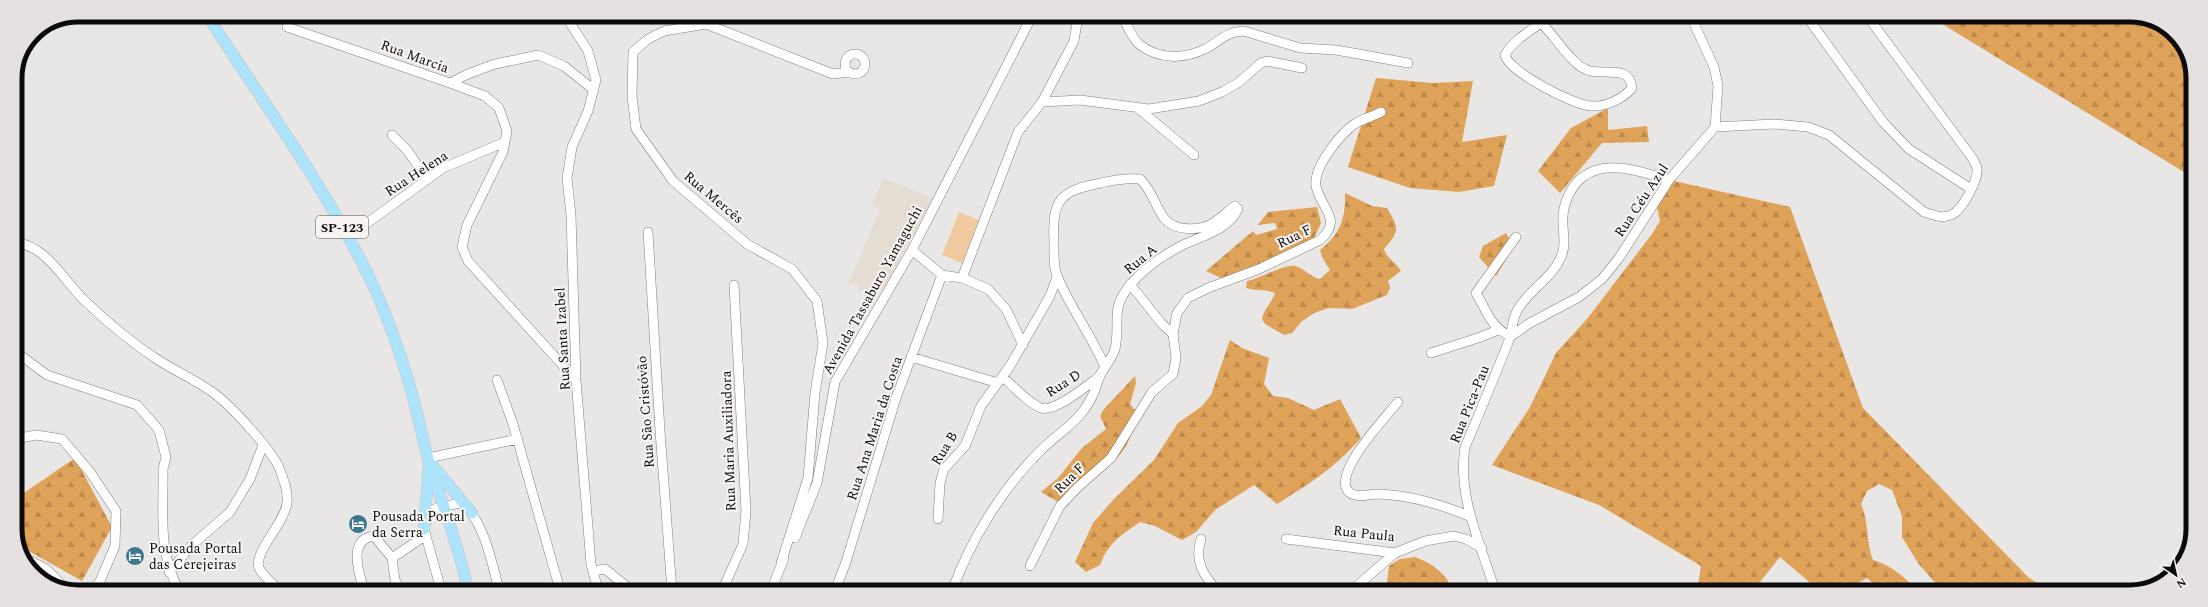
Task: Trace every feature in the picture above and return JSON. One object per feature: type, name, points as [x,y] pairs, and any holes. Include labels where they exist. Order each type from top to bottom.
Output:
[{"type":"main road","name":"SP-123","points":[[212,22],[311,174],[348,237],[373,286],[389,326],[411,390],[428,459],[444,506],[467,585]]},
{"type":"main road","points":[[428,459],[472,513]]},
{"type":"main road","points":[[425,532],[428,459]]},
{"type":"main road","name":"SP-123","points":[[464,574],[470,585]]},
{"type":"street","name":"Rua Santa Izabel","points":[[569,22],[588,52],[596,80],[588,111],[572,147],[567,178],[571,215],[576,380],[593,571],[597,585]]},
{"type":"street","name":"Avenida Tassaburo Yamaguchi","points":[[773,585],[781,563],[795,538],[817,483],[836,382],[912,250],[1029,22]]},
{"type":"street","points":[[962,278],[1018,132],[1042,102],[1074,41],[1077,22]]},
{"type":"street","points":[[1126,22],[1140,45],[1164,56],[1179,58],[1204,49],[1230,34],[1244,31],[1300,48],[1336,50],[1408,63]]},
{"type":"street","points":[[1693,22],[1714,67],[1718,86],[1715,128],[1774,124],[1808,127],[1829,135],[1924,212],[1938,217],[1951,216],[1961,209],[1971,189],[1977,168],[1973,159],[1872,22]]},
{"type":"street","points":[[1811,22],[1883,122],[1909,149],[1971,189]]},
{"type":"street","points":[[1541,23],[1567,53],[1586,70],[1619,72],[1628,75],[1632,81],[1632,88],[1628,94],[1612,103],[1591,106],[1555,95],[1510,64],[1505,55],[1508,48],[1541,23]]},
{"type":"street","name":"Rua Mercês","points":[[781,563],[808,478],[815,393],[822,343],[818,301],[792,269],[748,244],[673,181],[636,129],[632,96],[633,52],[648,39],[664,31],[706,24],[833,74],[848,72]]},
{"type":"street","name":"Rua Marcia","points":[[287,27],[450,83],[468,74],[495,64],[538,55],[564,66],[594,90]]},
{"type":"street","points":[[1042,102],[1080,100],[1139,109],[1149,109],[1198,101],[1222,92],[1238,83],[1260,63],[1267,62],[1302,68]]},
{"type":"street","points":[[450,83],[485,96],[499,108],[507,131],[503,152],[467,225],[462,247],[468,261],[576,380]]},
{"type":"street","points":[[1139,109],[1194,155]]},
{"type":"street","name":"Rua F","points":[[1030,566],[1060,506],[1076,488],[1111,458],[1152,392],[1173,374],[1176,358],[1173,334],[1177,313],[1188,298],[1208,288],[1259,269],[1320,240],[1328,233],[1331,224],[1329,213],[1316,186],[1318,173],[1324,159],[1347,131],[1356,124],[1381,112]]},
{"type":"street","name":"Rua Céu Azul","points":[[1510,336],[1530,323],[1579,297],[1602,279],[1619,258],[1669,180],[1715,128]]},
{"type":"street","points":[[392,135],[407,150],[427,179]]},
{"type":"street","name":"Rua Helena","points":[[348,237],[443,168],[505,142]]},
{"type":"street","name":"Rua Pica-Pau","points":[[1493,585],[1482,548],[1469,516],[1462,464],[1465,447],[1510,336],[1517,311],[1528,295],[1554,270],[1562,256],[1565,242],[1563,217],[1566,203],[1568,196],[1582,177],[1595,169],[1609,167],[1650,174],[1669,180]]},
{"type":"street","name":"Rua A","points":[[954,585],[963,560],[1012,482],[1040,451],[1085,410],[1100,376],[1114,350],[1116,339],[1116,309],[1121,296],[1130,284],[1155,261],[1225,225],[1238,209],[1235,206],[1212,224],[1186,229],[1172,225],[1164,218],[1153,197],[1140,179],[1128,178],[1075,188],[1066,193],[1058,204],[1053,219],[1054,261],[1057,277]]},
{"type":"street","name":"Rua São Cristóvão","points":[[648,232],[660,431],[672,585]]},
{"type":"street","points":[[1510,336],[1498,330],[1476,293],[1516,237]]},
{"type":"street","points":[[22,243],[26,244],[44,255],[83,299],[112,326],[158,360],[216,395],[264,445],[276,460],[287,489],[287,504],[280,524],[258,559],[259,567],[274,585]]},
{"type":"street","points":[[912,250],[942,274],[962,278],[988,289],[998,298],[1006,309],[1023,345]]},
{"type":"street","name":"Rua Ana Maria da Costa","points":[[837,585],[846,562],[896,398],[942,274]]},
{"type":"street","points":[[1057,277],[1098,349],[1105,367]]},
{"type":"street","name":"Rua B","points":[[938,519],[940,483],[944,469],[965,446],[981,406],[1023,345],[1050,296],[1057,277]]},
{"type":"street","points":[[1130,284],[1162,324],[1173,334]]},
{"type":"street","name":"Rua Maria Auxiliadora","points":[[725,585],[743,544],[746,511],[734,285]]},
{"type":"street","points":[[1432,353],[1498,330]]},
{"type":"street","points":[[22,356],[47,375],[137,405],[159,430],[166,457],[163,469],[163,549],[169,572],[176,585]]},
{"type":"street","name":"Rua D","points":[[911,357],[1000,380],[1042,408],[1050,408],[1064,402],[1100,376]]},
{"type":"street","points":[[497,380],[518,439],[559,585]]},
{"type":"street","points":[[1398,402],[1354,458],[1346,475],[1345,486],[1349,492],[1355,495],[1378,494],[1418,499],[1440,504],[1469,516]]},
{"type":"street","points":[[22,438],[36,435],[62,439],[90,472],[116,511],[115,546],[97,585]]},
{"type":"street","points":[[428,459],[518,439]]},
{"type":"street","points":[[169,572],[192,545],[230,512],[250,479],[264,445]]},
{"type":"street","points":[[440,585],[425,532],[430,512],[444,506],[460,503],[472,513],[485,539],[498,585]]},
{"type":"street","points":[[392,558],[425,532]]},
{"type":"street","points":[[363,585],[355,557],[362,543],[368,537],[374,536],[392,558],[395,580],[398,585]]},
{"type":"street","name":"Rua Paula","points":[[1286,539],[1395,553],[1425,541],[1443,536],[1454,536],[1466,539],[1482,548]]},
{"type":"street","points":[[1201,539],[1198,552],[1202,572],[1213,585]]},
{"type":"street","points":[[1358,585],[1395,553]]},
{"type":"street","points":[[34,563],[46,569],[58,581]]},
{"type":"street","points":[[593,571],[605,569],[625,585]]},
{"type":"shaded area","points":[[883,178],[933,198],[883,290],[858,290],[860,284],[848,285],[880,209],[872,205]]},
{"type":"shaded area","points":[[959,212],[979,220],[962,263],[942,255]]},
{"type":"green space","points":[[1939,22],[2137,22],[2161,31],[2170,38],[2178,50],[2185,67],[2186,173]]},
{"type":"green space","points":[[1376,78],[1433,83],[1473,81],[1462,142],[1507,135],[1494,186],[1459,192],[1410,188],[1348,167]]},
{"type":"green space","points":[[1608,108],[1608,130],[1647,126],[1649,142],[1602,143],[1560,193],[1538,171],[1571,128]]},
{"type":"green space","points":[[1674,181],[1790,207],[1863,408],[2029,578],[2042,585],[1937,585],[1918,563],[1902,537],[1902,516],[1892,490],[1879,484],[1867,491],[1861,504],[1864,511],[1869,546],[1873,560],[1893,569],[1912,585],[1875,585],[1867,578],[1854,585],[1813,585],[1780,557],[1758,585],[1698,585],[1701,566],[1599,505],[1492,465],[1530,407],[1556,353],[1587,319],[1652,234],[1660,221],[1657,207]]},
{"type":"green space","points":[[1345,193],[1372,206],[1387,208],[1394,220],[1396,229],[1393,238],[1384,249],[1387,255],[1401,271],[1388,281],[1390,288],[1387,295],[1352,309],[1329,308],[1314,313],[1301,322],[1292,333],[1284,335],[1265,324],[1262,319],[1264,312],[1275,293],[1246,288],[1247,281],[1291,266],[1298,267],[1320,279],[1330,270],[1322,257],[1320,250],[1337,232],[1343,218]]},
{"type":"green space","points":[[1317,207],[1321,223],[1314,238],[1232,283],[1206,271],[1253,231],[1256,235],[1277,229],[1275,223],[1258,225],[1268,212]]},
{"type":"green space","points":[[1506,233],[1514,247],[1496,276],[1479,257],[1483,246]]},
{"type":"green space","points":[[1230,340],[1242,348],[1269,358],[1264,384],[1273,396],[1288,398],[1314,410],[1340,399],[1361,438],[1352,448],[1322,474],[1277,504],[1254,485],[1215,510],[1196,532],[1182,540],[1155,526],[1140,522],[1111,545],[1103,557],[1100,565],[1086,572],[1075,562],[1093,523],[1113,500],[1154,460],[1178,423],[1201,407],[1211,395]]},
{"type":"green space","points":[[1135,376],[1136,383],[1130,404],[1134,409],[1145,409],[1138,419],[1122,452],[1070,501],[1067,507],[1041,492],[1058,478],[1082,448],[1106,429],[1100,416],[1104,409]]},
{"type":"green space","points":[[75,458],[112,527],[82,581],[26,549],[22,532],[22,494]]},
{"type":"green space","points":[[1415,557],[1427,562],[1443,574],[1450,585],[1387,585],[1389,566],[1400,559]]},
{"type":"place","name":"Pousada Portal da Serra","points":[[358,524]]},
{"type":"place","name":"Pousada Portal das Cerejeiras","points":[[135,556]]}]
